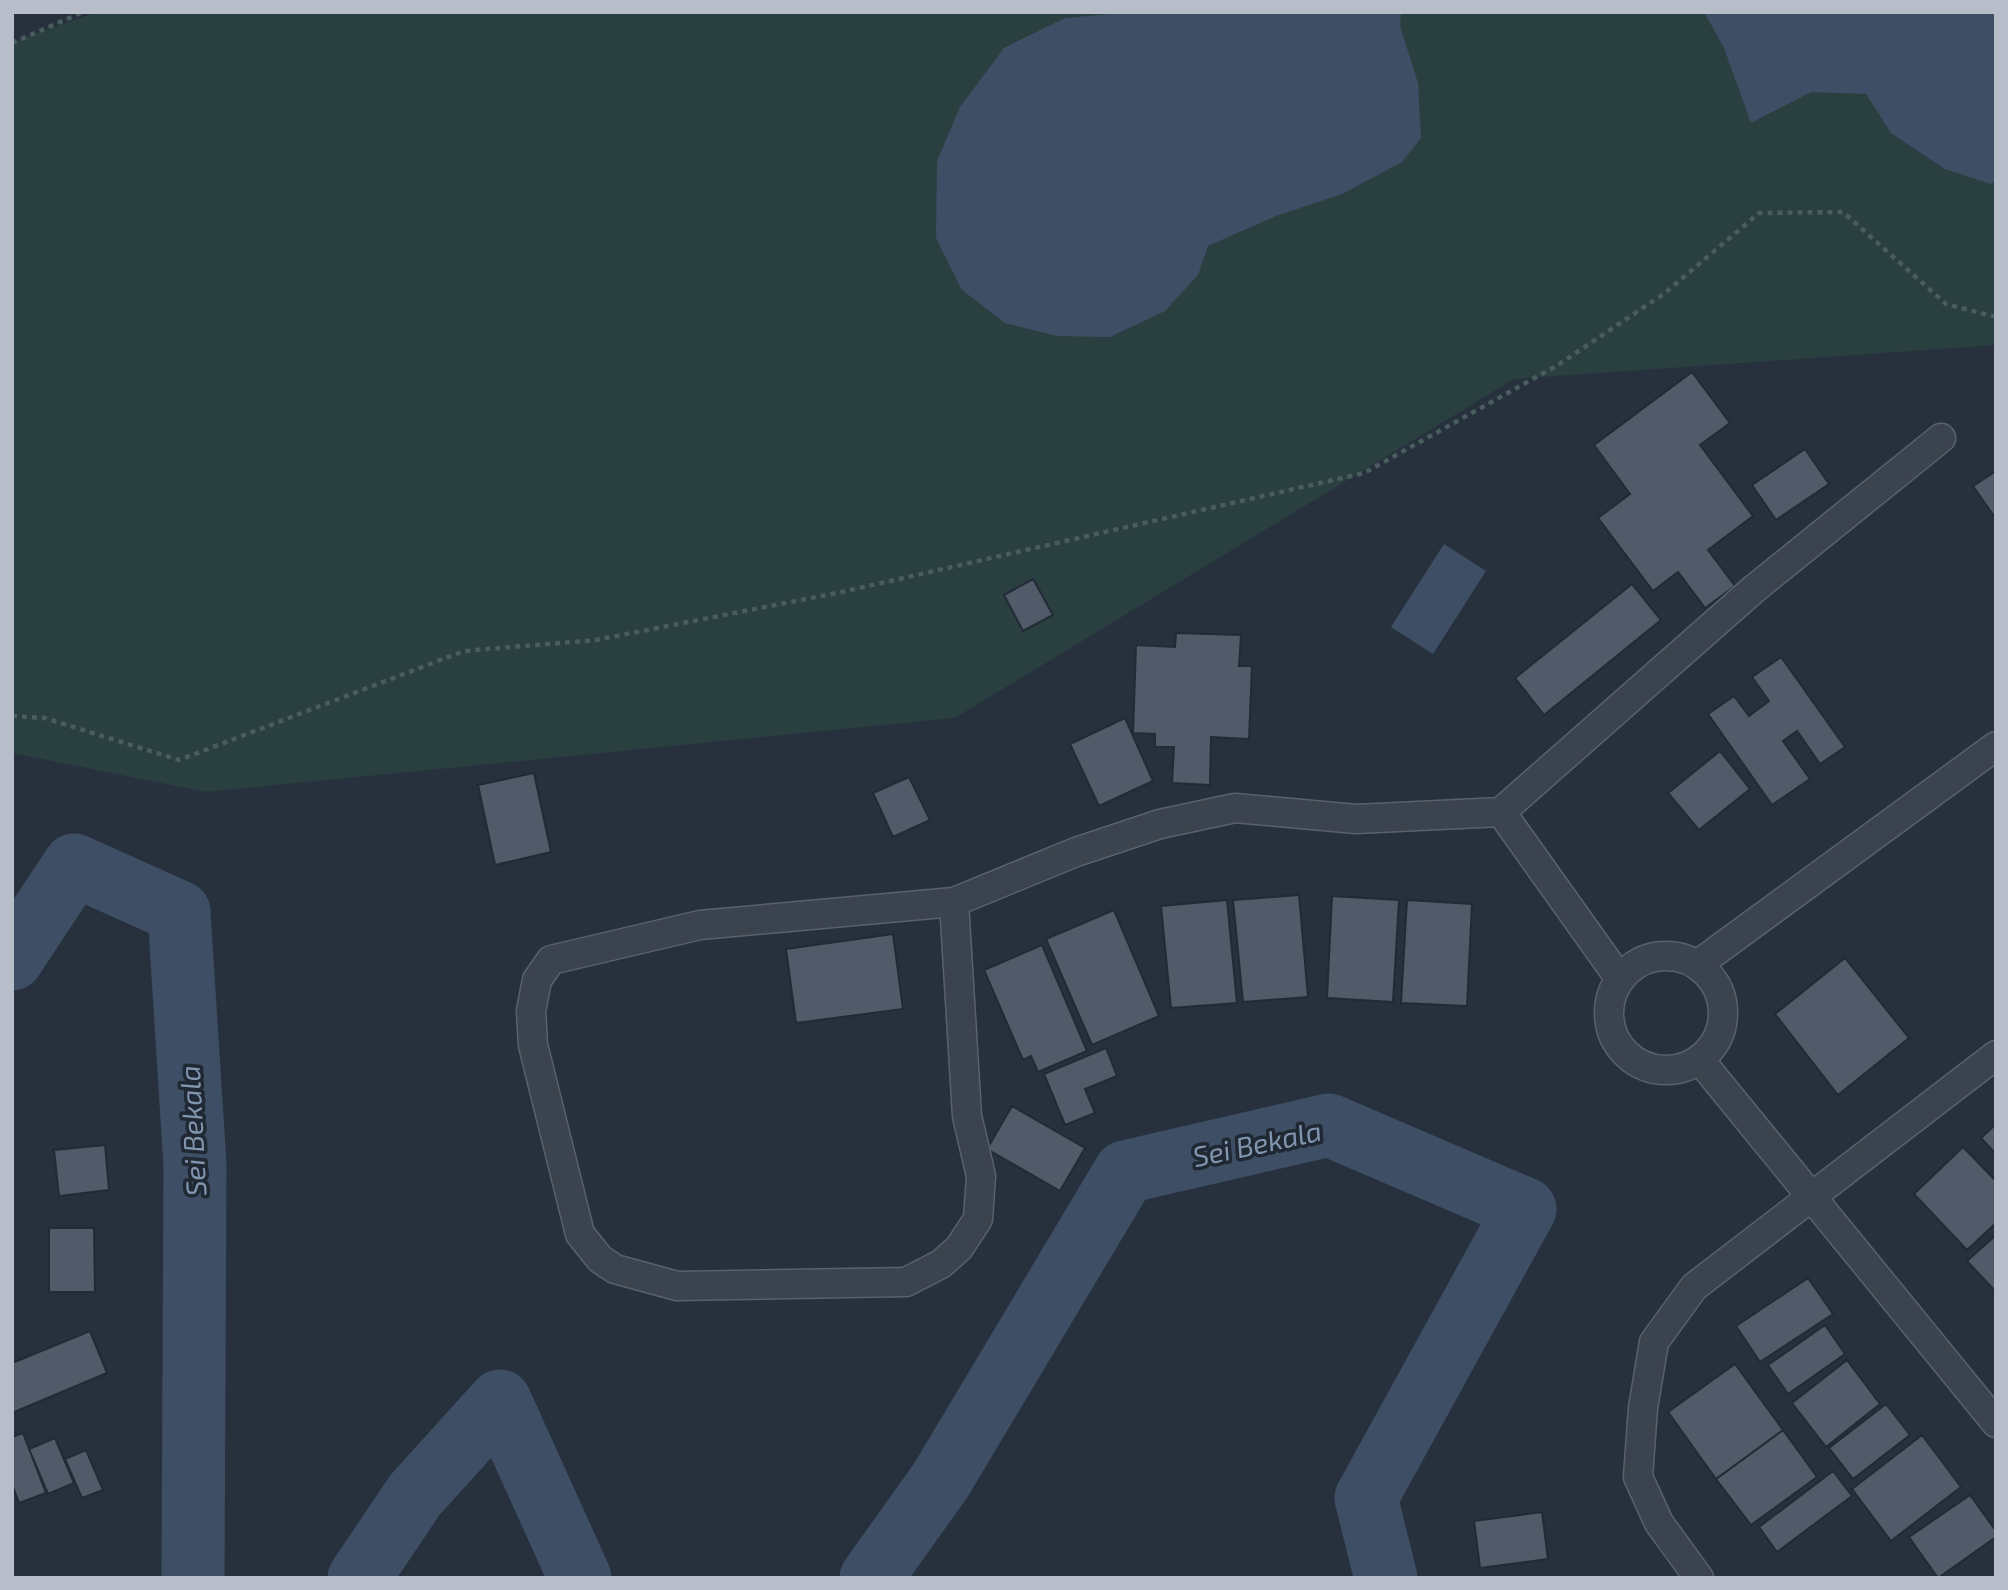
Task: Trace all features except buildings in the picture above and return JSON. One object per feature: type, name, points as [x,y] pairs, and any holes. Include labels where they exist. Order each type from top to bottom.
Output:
[{"type":"street","points":[[954,902],[967,1116],[981,1176],[978,1219],[959,1248],[941,1264],[906,1282],[677,1286],[615,1269],[600,1259],[580,1234],[533,1045],[531,1011],[537,980],[551,960],[700,925],[954,902],[1076,852],[1136,832],[1235,808],[1356,819],[1501,812],[1754,589],[1941,438]]},
{"type":"street","points":[[1697,965],[1996,746]]},
{"type":"street","points":[[1501,812],[1620,979]]},
{"type":"street","points":[[1664,956],[1697,965],[1716,986],[1721,1000],[1723,1017],[1711,1048],[1683,1068],[1665,1070],[1647,1067],[1632,1059],[1619,1046],[1610,1021],[1612,995],[1620,979],[1632,966],[1664,956]]},
{"type":"street","points":[[1699,1578],[1659,1523],[1638,1477],[1643,1408],[1654,1342],[1694,1287],[1996,1055]]},
{"type":"street","points":[[1699,1059],[1996,1423]]},
{"type":"path","points":[[12,43],[83,12]]},
{"type":"path","points":[[12,716],[46,718],[179,760],[464,651],[596,640],[664,627],[1017,553],[1364,473],[1558,365],[1665,293],[1759,213],[1843,212],[1946,304],[1996,317]]},
{"type":"green space","points":[[97,12],[1996,12],[1996,345],[1514,379],[955,718],[206,792],[12,753],[12,42]]},
{"type":"water","points":[[1134,12],[1401,12],[1400,26],[1418,83],[1421,138],[1402,162],[1342,194],[1276,216],[1208,246],[1198,275],[1165,311],[1110,337],[1057,336],[1005,323],[962,290],[936,238],[937,161],[960,107],[1004,48],[1065,18]]},
{"type":"water","points":[[1704,12],[1996,12],[1996,181],[1991,184],[1945,169],[1891,133],[1866,94],[1811,92],[1751,123],[1724,48]]},
{"type":"water","points":[[1444,544],[1486,571],[1433,654],[1391,627]]},
{"type":"waterway","name":"Sei Bekala","points":[[12,959],[74,865],[179,912],[195,1165],[193,1578]]},
{"type":"waterway","name":"Sei Bekala","points":[[871,1578],[941,1480],[1125,1172],[1329,1125],[1525,1209],[1366,1498],[1386,1578]]},
{"type":"waterway","name":"Sei Bekala","points":[[359,1578],[415,1495],[500,1401],[580,1578]]}]
